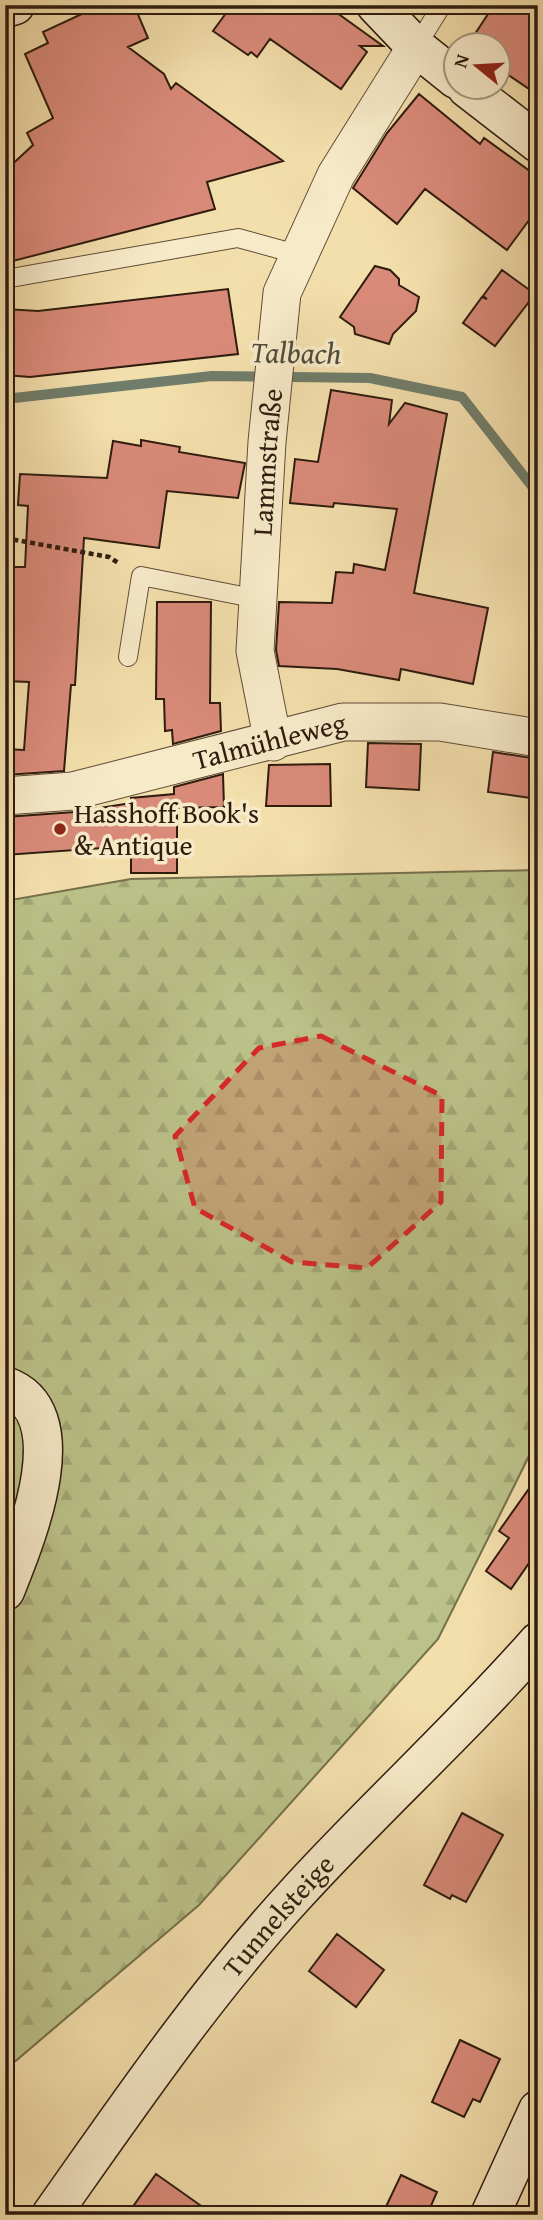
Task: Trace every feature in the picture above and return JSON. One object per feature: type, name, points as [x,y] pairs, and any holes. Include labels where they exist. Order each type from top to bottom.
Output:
[{"type":"street","points":[[5,8],[15,5]]},
{"type":"street","points":[[376,5],[416,47],[442,68]]},
{"type":"street","name":"Lammstraße","points":[[273,742],[255,651],[270,406],[282,293],[336,176],[416,47]]},
{"type":"street","points":[[485,102],[538,143]]},
{"type":"street","name":"Talmühleweg","points":[[5,796],[73,791],[343,722],[440,722],[538,738]]},
{"type":"street","points":[[5,1386],[30,1404],[44,1438],[41,1483],[28,1531],[5,1591]]},
{"type":"street","name":"Tunnelsteige","points":[[51,2215],[247,1950],[296,1894],[457,1731],[538,1642]]},
{"type":"street","points":[[490,2215],[534,2124]]},
{"type":"lane","points":[[416,47],[442,5]]},
{"type":"lane","points":[[5,279],[238,238],[300,255]]},
{"type":"lane","points":[[128,657],[141,576],[258,599]]},
{"type":"path","points":[[5,538],[109,557],[141,576]]},
{"type":"highlighted area","points":[[321,1036],[442,1096],[441,1202],[367,1268],[292,1262],[195,1208],[175,1136],[259,1048]]},
{"type":"green space","points":[[538,870],[538,1438],[438,1639],[199,1905],[5,2070],[5,901],[131,879]]},
{"type":"building","points":[[101,5],[134,5],[148,38],[128,47],[164,74],[171,89],[176,83],[283,161],[207,182],[215,209],[5,263],[5,171],[33,145],[27,133],[53,118],[25,54],[48,43],[43,32]]},
{"type":"building","points":[[232,5],[326,5],[383,46],[360,46],[367,52],[341,89],[270,39],[257,57],[251,52],[248,55],[213,31]]},
{"type":"building","points":[[494,5],[538,5],[538,95],[512,77],[512,32],[476,32]]},
{"type":"building","points":[[419,94],[480,144],[484,138],[538,177],[538,208],[507,250],[425,189],[397,224],[353,188],[387,133]]},
{"type":"building","points":[[375,266],[390,270],[399,279],[399,285],[419,297],[416,311],[393,334],[389,344],[355,334],[354,327],[340,317]]},
{"type":"building","points":[[502,270],[535,294],[495,346],[463,323],[482,297],[487,299],[483,296]]},
{"type":"building","points":[[228,289],[238,354],[30,377],[5,375],[5,309],[38,311]]},
{"type":"building","points":[[331,390],[392,400],[389,424],[405,403],[447,414],[414,593],[488,608],[473,684],[401,669],[399,680],[337,669],[279,666],[276,650],[279,602],[332,603],[336,572],[353,573],[354,564],[385,570],[397,509],[334,503],[333,507],[290,503],[295,459],[318,462]]},
{"type":"building","points":[[141,440],[180,447],[179,452],[245,463],[238,498],[167,491],[159,548],[84,538],[75,685],[71,685],[64,771],[5,775],[5,749],[24,750],[29,682],[5,681],[12,567],[25,567],[28,506],[18,505],[20,474],[107,478],[113,441],[141,446]]},
{"type":"building","points":[[157,602],[211,602],[210,703],[220,703],[221,731],[173,744],[172,730],[165,731],[164,699],[156,699]]},
{"type":"building","points":[[368,743],[421,744],[419,790],[366,787]]},
{"type":"building","points":[[493,752],[538,759],[538,799],[488,792]]},
{"type":"building","points":[[330,764],[331,806],[266,806],[269,765]]},
{"type":"building","points":[[223,774],[224,807],[177,808],[177,873],[131,873],[131,846],[5,855],[5,817],[75,812],[131,803],[131,798],[174,794],[174,787]]},
{"type":"building","points":[[538,1476],[538,1559],[534,1556],[511,1589],[486,1571],[509,1538],[499,1531]]},
{"type":"building","points":[[462,1813],[503,1835],[466,1902],[452,1895],[450,1899],[424,1885]]},
{"type":"building","points":[[337,1934],[384,1970],[356,2007],[309,1971]]},
{"type":"building","points":[[460,2040],[500,2059],[480,2102],[473,2099],[464,2117],[432,2102]]},
{"type":"building","points":[[156,2174],[214,2215],[127,2215]]},
{"type":"building","points":[[401,2175],[437,2192],[427,2215],[382,2215]]},
{"type":"waterway","name":"Talbach","points":[[5,399],[212,376],[370,378],[462,397],[538,494]]},
{"type":"place","name":"Hasshoff Book's & Antique","points":[[60,829]]}]
